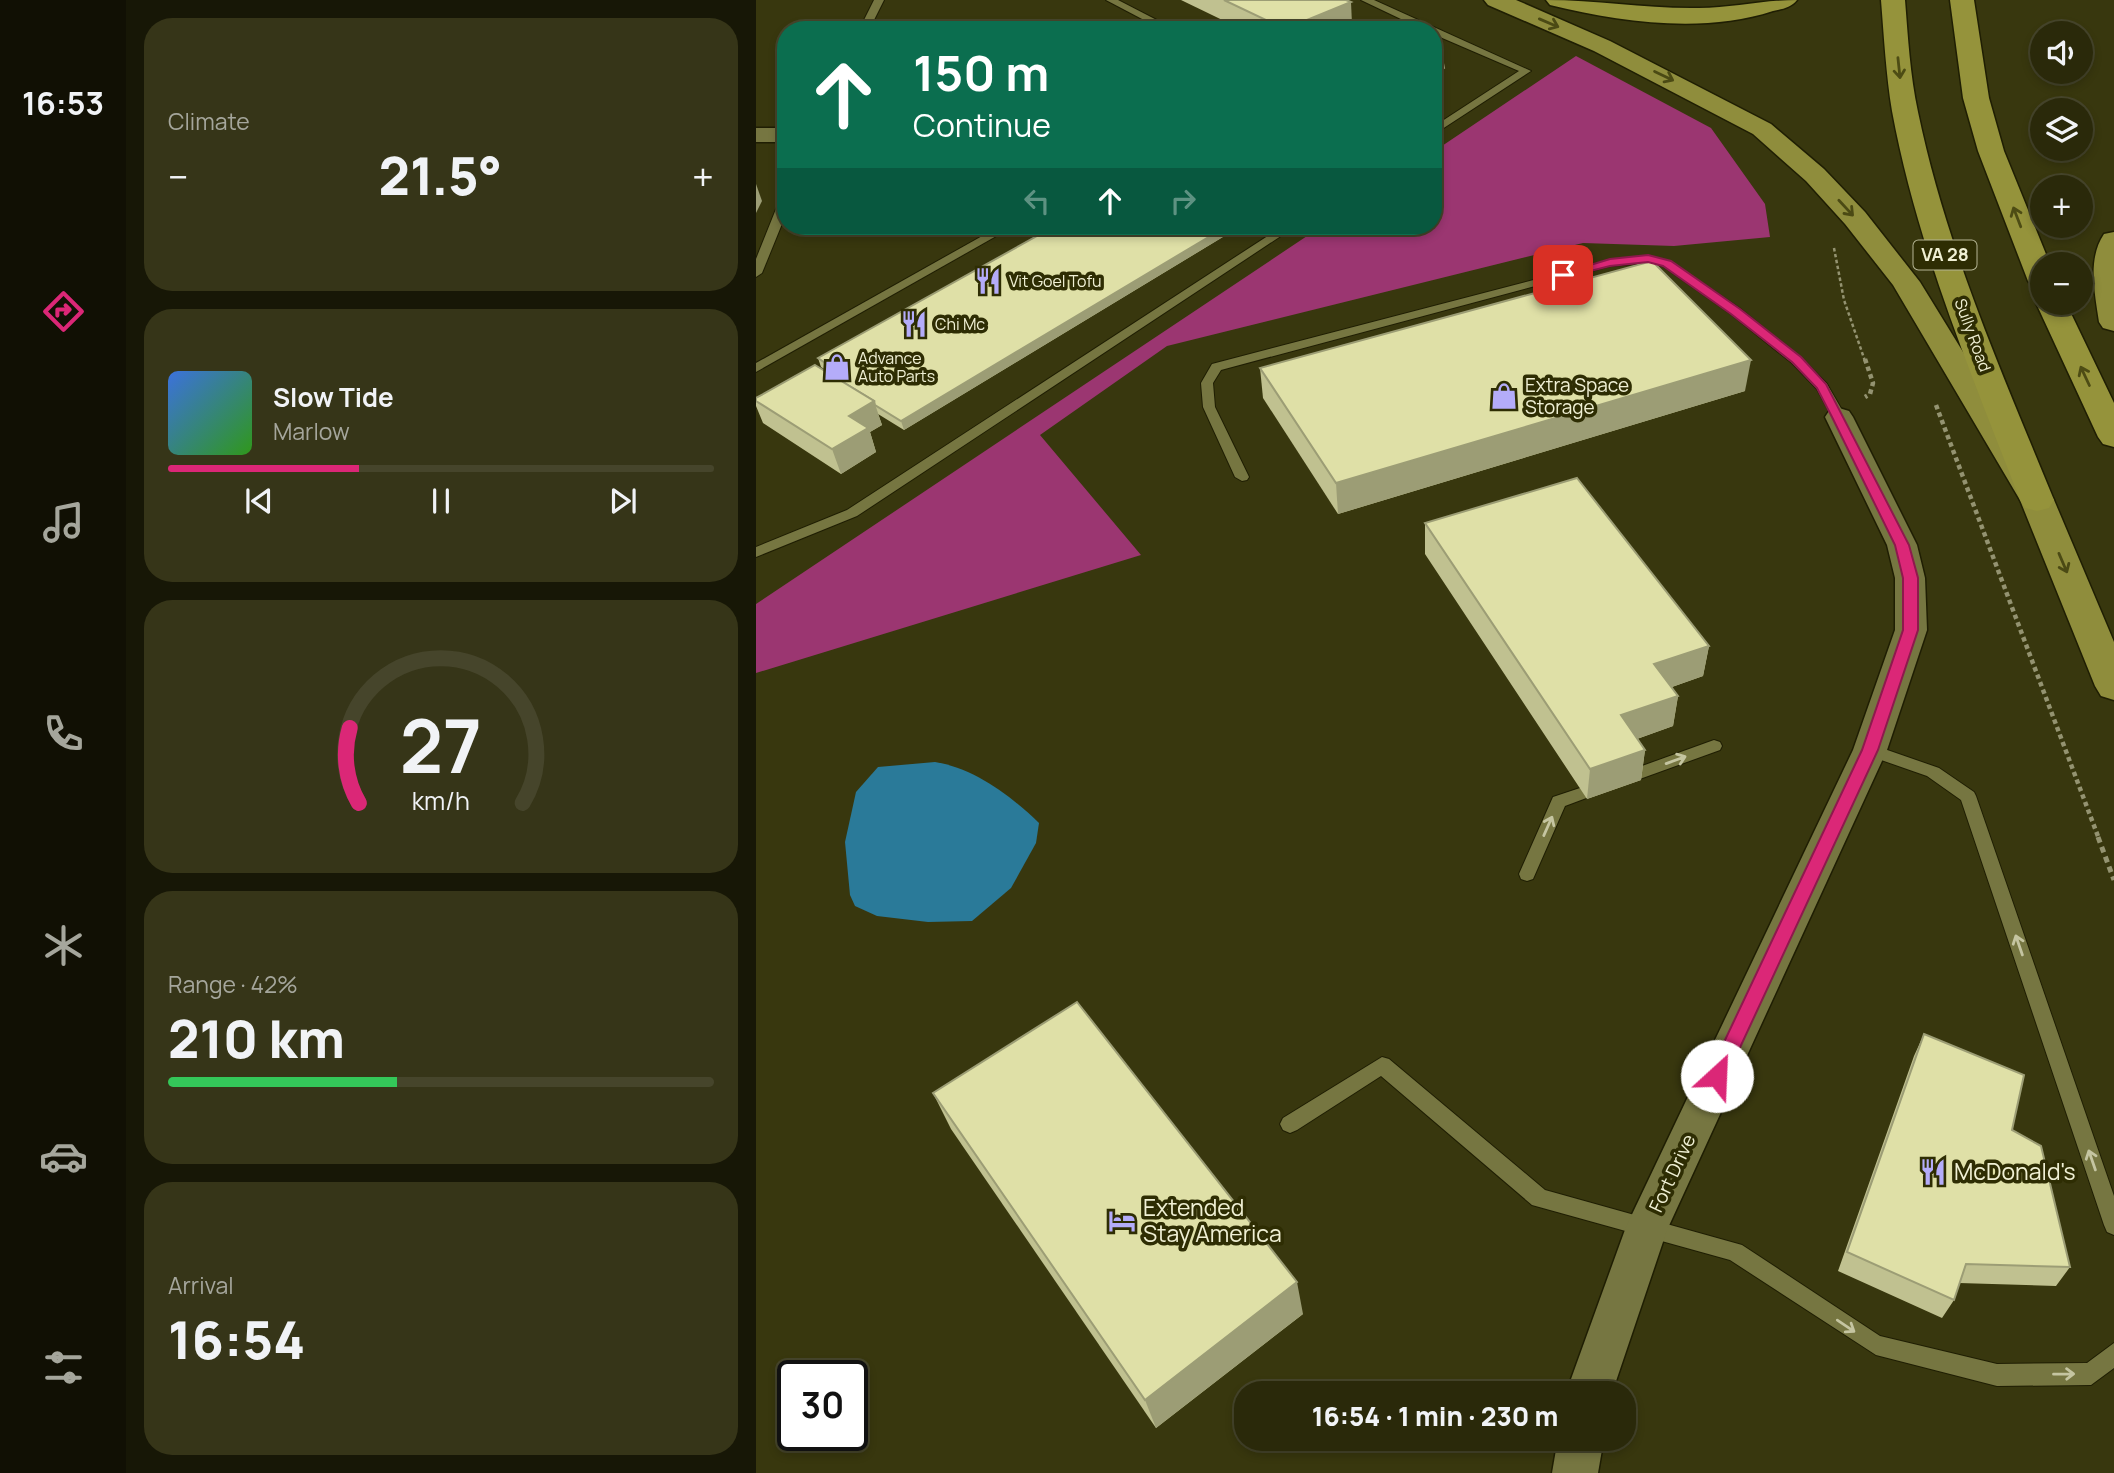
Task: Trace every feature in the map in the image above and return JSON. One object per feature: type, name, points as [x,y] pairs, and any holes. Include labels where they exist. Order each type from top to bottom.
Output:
[{"type":"highway","points":[[1496,0],[1602,46],[1762,129],[1815,175],[1855,218],[1906,282],[2037,500]]},
{"type":"highway","points":[[1558,0],[1636,14],[1695,15],[1769,6],[1785,0]]},
{"type":"highway","name":"Sully Road","points":[[1893,0],[1905,111],[1929,205],[1956,290],[2037,500]]},
{"type":"highway","points":[[1962,0],[1976,98],[1992,151],[2031,252]]},
{"type":"highway","points":[[2114,240],[2107,272],[2114,322]]},
{"type":"highway","points":[[2057,315],[2114,437]]},
{"type":"highway","name":"VA 28","points":[[2037,500],[2114,686]]},
{"type":"street","points":[[756,135],[777,135]]},
{"type":"street","name":"Fort Drive","points":[[1593,1381],[1647,1227],[1870,750],[1910,630],[1910,578],[1902,545],[1839,417]]},
{"type":"street","points":[[1575,1473],[1579,1451]]},
{"type":"lane","points":[[868,21],[879,0]]},
{"type":"lane","points":[[1111,0],[1153,21]]},
{"type":"lane","points":[[1366,0],[1413,21]]},
{"type":"lane","points":[[1442,34],[1526,71],[1442,125]]},
{"type":"lane","points":[[756,273],[777,221]]},
{"type":"lane","points":[[756,368],[992,235]]},
{"type":"lane","points":[[758,549],[852,513],[1276,235]]},
{"type":"lane","points":[[1242,477],[1209,407],[1207,383],[1216,368],[1610,263],[1648,259],[1667,264],[1735,311],[1796,359],[1822,387],[1839,417]]},
{"type":"lane","points":[[1637,774],[1714,746]]},
{"type":"lane","points":[[1870,750],[1933,772],[1968,796],[2114,1225]]},
{"type":"lane","points":[[1527,874],[1559,802],[1583,793]]},
{"type":"lane","points":[[1290,1124],[1382,1065],[1539,1198],[1735,1252],[1876,1346],[1997,1375],[2091,1374],[2114,1354]]},
{"type":"path","points":[[1839,417],[1870,394],[1873,383],[1835,272],[1832,221],[1855,218]]},
{"type":"path","points":[[1936,404],[2114,880]]},
{"type":"shaded area","points":[[1576,56],[1711,128],[1765,204],[1770,237],[1674,246],[1583,243],[1167,346],[1040,435],[1141,555],[756,673],[756,604],[1309,235],[1442,235],[1442,146]]},
{"type":"water","points":[[935,762],[950,765],[978,777],[1016,803],[1039,823],[1036,843],[1011,888],[972,921],[928,922],[877,916],[855,906],[850,895],[845,842],[856,792],[878,767]]},
{"type":"building","points":[[1224,0],[1351,2],[1305,21],[1268,21]]},
{"type":"building","points":[[1039,235],[1212,235],[901,421],[828,373],[834,369],[818,358]]},
{"type":"building","points":[[1652,261],[1751,360],[1336,483],[1260,368]]},
{"type":"building","points":[[815,365],[874,401],[849,416],[868,428],[832,449],[756,401],[756,398]]},
{"type":"building","points":[[1577,478],[1709,646],[1654,664],[1678,696],[1621,715],[1645,750],[1590,769],[1425,523]]},
{"type":"building","name":"Extended Stay America","points":[[1077,1002],[1297,1282],[1145,1400],[933,1093]]},
{"type":"building","points":[[1924,1034],[2024,1075],[2012,1130],[2041,1146],[2070,1267],[1966,1264],[1954,1300],[1847,1252]]},
{"type":"place","name":"Vit Goel Tofu","points":[[988,281]]},
{"type":"place","name":"Chi Mc","points":[[914,324]]},
{"type":"place","name":"Advance Auto Parts","points":[[837,367]]},
{"type":"place","name":"Extra Space Storage","points":[[1504,396]]},
{"type":"place","name":"McDonald's","points":[[1933,1172]]},
{"type":"place","name":"Extended Stay America","points":[[1122,1221]]},
{"type":"route","points":[[1563,275],[1610,263],[1648,259],[1667,264],[1735,311],[1796,359],[1822,387],[1839,417],[1902,545],[1910,578],[1913,603],[1910,630],[1870,750],[1717,1076]]}]
